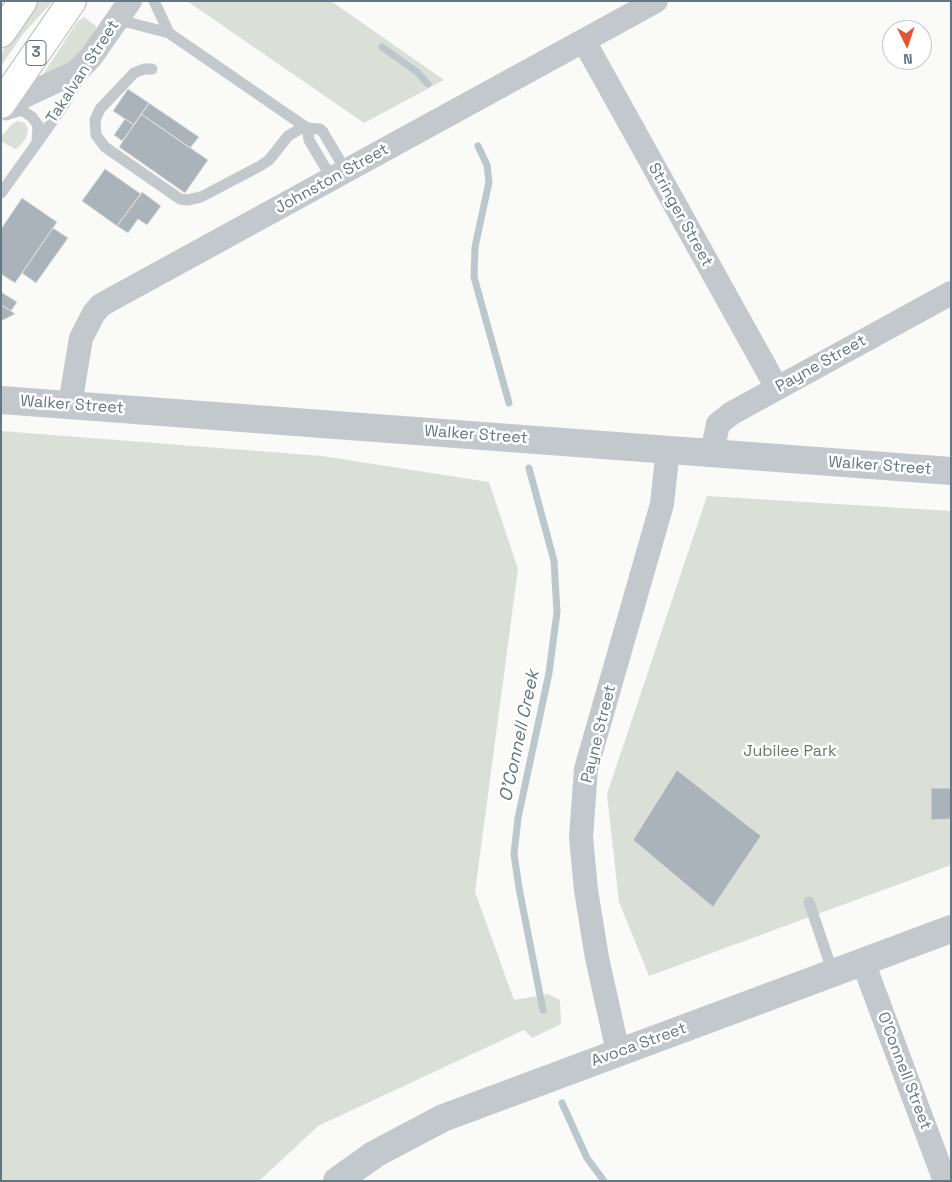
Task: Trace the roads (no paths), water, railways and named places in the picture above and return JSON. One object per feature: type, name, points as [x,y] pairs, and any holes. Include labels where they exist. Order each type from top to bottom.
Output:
[{"type":"highway","points":[[1,33],[23,1]]},
{"type":"highway","name":"3","points":[[1,106],[72,1]]},
{"type":"street","name":"Takalvan Street","points":[[91,58],[130,1]]},
{"type":"street","name":"Johnston Street","points":[[70,405],[82,338],[94,313],[101,306],[656,1]]},
{"type":"street","name":"Stringer Street","points":[[584,41],[777,388]]},
{"type":"street","points":[[1,106],[76,72],[91,58]]},
{"type":"street","name":"Payne Street","points":[[712,453],[718,424],[732,413],[951,293]]},
{"type":"street","name":"Walker Street","points":[[1,400],[951,471]]},
{"type":"street","name":"Payne Street","points":[[618,1052],[597,958],[586,890],[581,837],[586,769],[662,504],[668,450]]},
{"type":"street","name":"Avoca Street","points":[[337,1181],[375,1154],[444,1118],[951,929]]},
{"type":"street","name":"O'Connell Street","points":[[863,962],[945,1181]]},
{"type":"lane","points":[[154,1],[169,33]]},
{"type":"lane","points":[[111,28],[126,22],[169,33],[306,127],[320,129],[323,132],[339,175]]},
{"type":"lane","name":"Takalvan Street","points":[[1,193],[64,105],[91,58]]},
{"type":"lane","points":[[152,69],[144,69],[134,73],[100,109],[95,120],[96,135],[105,147],[180,199],[187,200],[201,197],[260,166],[269,160],[288,136],[306,127]]},
{"type":"lane","name":"Takalvan Street","points":[[1,118],[18,111],[29,114],[36,120],[38,125],[37,143]]},
{"type":"lane","points":[[306,127],[309,140],[339,175]]},
{"type":"lane","points":[[809,902],[834,973]]},
{"type":"waterway","name":"O'Connell Creek","points":[[382,47],[417,72],[428,84]]},
{"type":"waterway","name":"O'Connell Creek","points":[[478,146],[487,165],[489,182],[475,247],[474,277],[509,403]]},
{"type":"waterway","name":"O'Connell Creek","points":[[529,468],[554,561],[557,612],[549,673],[518,818],[514,854],[543,1010]]},
{"type":"waterway","name":"O'Connell Creek","points":[[562,1103],[587,1158],[604,1181]]},
{"type":"park label","name":"Jubilee Park","points":[[790,752]]}]
